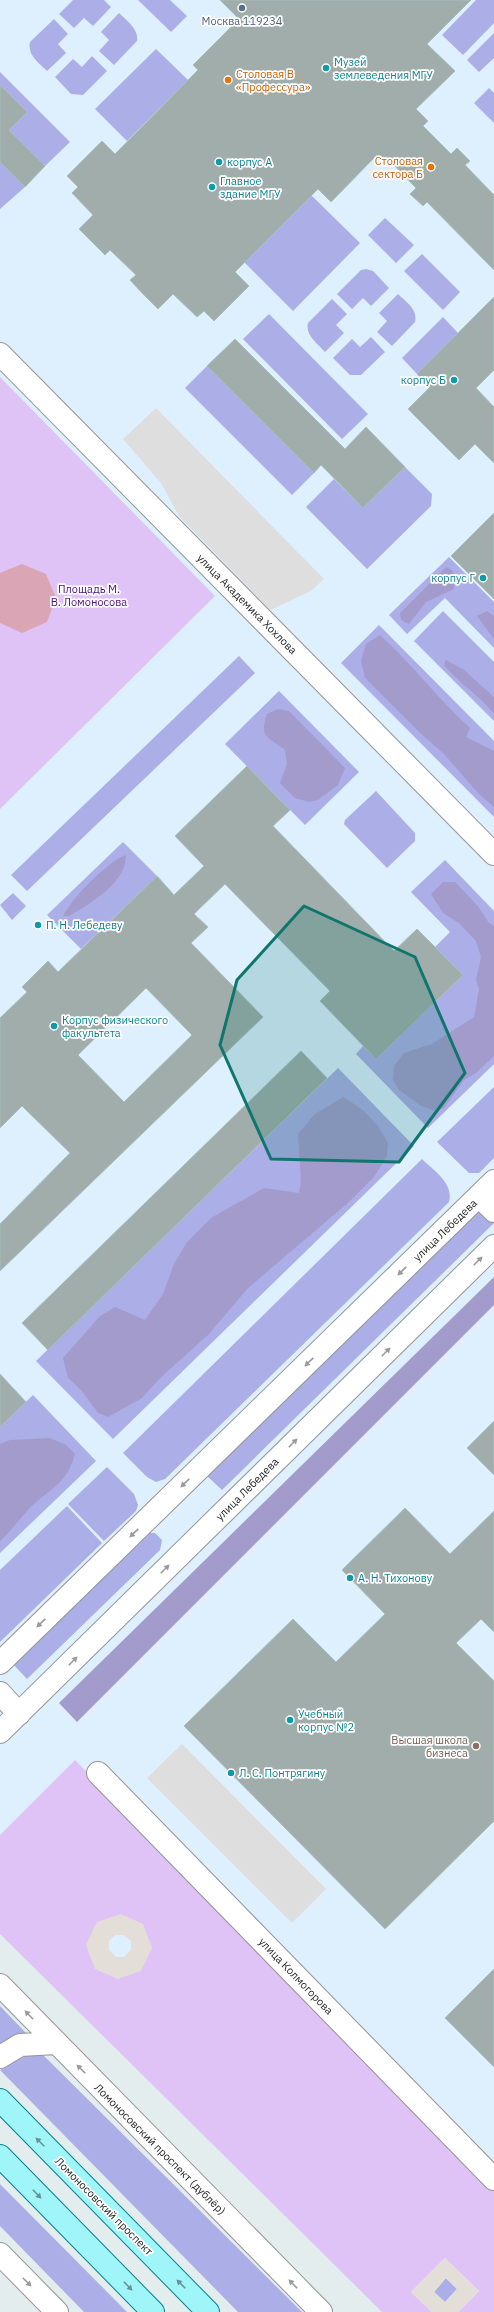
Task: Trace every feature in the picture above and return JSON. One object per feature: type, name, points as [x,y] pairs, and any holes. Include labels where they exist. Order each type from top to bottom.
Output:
[{"type":"main road","name":"Ломоносовский проспект","points":[[0,2100],[208,2312]]},
{"type":"main road","points":[[0,2156],[153,2312]]},
{"type":"street","name":"улица Академика Хохлова","points":[[0,354],[494,854]]},
{"type":"street","name":"улица Лебедева","points":[[0,1663],[486,1204],[494,1182]]},
{"type":"street","name":"улица Лебедева","points":[[0,1732],[494,1246]]},
{"type":"street","points":[[0,1693],[19,1714]]},
{"type":"street","name":"улица Колмогорова","points":[[98,1773],[494,2179]]},
{"type":"street","name":"Ломоносовский проспект (дублёр)","points":[[0,1985],[321,2312]]},
{"type":"street","points":[[0,2057],[20,2045],[56,2043]]},
{"type":"street","points":[[0,2254],[57,2312]]},
{"type":"highlighted area","points":[[304,906],[415,957],[465,1073],[399,1162],[271,1159],[220,1045],[237,980]]},
{"type":"shaded area","points":[[0,0],[494,0],[494,2312],[382,2312],[0,1934]]},
{"type":"shaded area","points":[[73,0],[104,0],[111,7],[93,26],[84,18],[74,28],[59,14]]},
{"type":"shaded area","points":[[138,0],[170,0],[187,16],[171,32]]},
{"type":"shaded area","points":[[476,0],[494,0],[494,23],[463,55],[442,35]]},
{"type":"shaded area","points":[[119,13],[134,29],[137,41],[114,65],[99,51],[109,40],[101,32]]},
{"type":"shaded area","points":[[54,19],[68,34],[58,44],[66,53],[47,71],[32,55],[30,51],[30,42]]},
{"type":"shaded area","points":[[494,33],[494,58],[479,72],[467,60]]},
{"type":"shaded area","points":[[156,49],[188,80],[127,141],[95,109]]},
{"type":"shaded area","points":[[92,56],[107,71],[83,95],[71,94],[55,77],[73,59],[82,67]]},
{"type":"shaded area","points":[[0,72],[70,142],[45,166],[9,130],[27,112],[0,85]]},
{"type":"shaded area","points":[[489,88],[494,93],[494,123],[474,103]]},
{"type":"shaded area","points":[[0,162],[25,187],[0,209]]},
{"type":"shaded area","points":[[311,195],[360,243],[293,311],[244,262]]},
{"type":"shaded area","points":[[385,218],[414,245],[396,263],[368,235]]},
{"type":"shaded area","points":[[422,254],[460,292],[443,310],[404,271]]},
{"type":"shaded area","points":[[366,269],[373,271],[389,288],[371,306],[363,298],[352,309],[337,294],[361,270]]},
{"type":"shaded area","points":[[398,294],[408,303],[415,313],[415,322],[392,346],[377,332],[387,321],[379,313]]},
{"type":"shaded area","points":[[332,299],[347,314],[336,325],[344,333],[325,352],[310,335],[308,331],[308,323]]},
{"type":"shaded area","points":[[269,314],[368,414],[342,439],[243,339]]},
{"type":"shaded area","points":[[443,317],[458,333],[417,374],[402,358]]},
{"type":"shaded area","points":[[371,337],[385,352],[361,375],[350,375],[333,358],[352,339],[360,347]]},
{"type":"shaded area","points":[[207,366],[314,473],[292,495],[185,388]]},
{"type":"shaded area","points":[[156,408],[324,579],[311,591],[270,610],[179,516],[161,483],[123,439]]},
{"type":"shaded area","points":[[405,467],[432,494],[431,506],[367,569],[306,507],[334,479],[363,508]]},
{"type":"shaded area","points":[[449,557],[494,602],[494,648],[445,598],[407,634],[389,615]]},
{"type":"shaded area","points":[[22,564],[46,574],[56,598],[47,622],[22,633],[0,623],[0,573]]},
{"type":"shaded area","points":[[446,567],[453,571],[454,589],[426,602],[409,624],[401,620],[400,613]]},
{"type":"shaded area","points":[[443,611],[494,662],[494,721],[414,641]]},
{"type":"shaded area","points":[[487,611],[494,616],[494,639],[477,616]]},
{"type":"shaded area","points":[[379,625],[494,741],[494,817],[341,663]]},
{"type":"shaded area","points":[[380,635],[470,728],[466,737],[494,751],[494,807],[478,793],[444,754],[420,733],[365,678],[361,661],[366,644]]},
{"type":"shaded area","points":[[239,656],[255,673],[27,891],[11,875]]},
{"type":"shaded area","points":[[446,660],[464,670],[494,697],[494,714],[444,665]]},
{"type":"shaded area","points":[[279,691],[359,772],[305,825],[225,744]]},
{"type":"shaded area","points":[[278,709],[289,711],[345,768],[338,785],[318,800],[309,802],[295,798],[280,783],[287,764],[285,750],[269,739],[264,732],[267,714]]},
{"type":"shaded area","points":[[376,791],[415,833],[415,841],[387,868],[344,824],[345,820]]},
{"type":"shaded area","points":[[123,842],[157,876],[81,949],[47,915]]},
{"type":"shaded area","points":[[126,855],[120,875],[106,891],[69,916],[63,916],[82,890],[91,881],[118,859]]},
{"type":"shaded area","points":[[445,860],[494,911],[494,1064],[428,1128],[356,1054],[363,1046],[376,1059],[462,975],[435,947],[450,932],[411,892]]},
{"type":"shaded area","points":[[443,882],[455,882],[477,905],[489,923],[494,926],[494,1056],[476,1073],[464,1080],[444,1108],[436,1111],[421,1106],[399,1090],[393,1080],[394,1066],[404,1053],[432,1044],[474,1017],[479,989],[476,980],[481,957],[476,941],[459,923],[443,913],[431,894]]},
{"type":"shaded area","points":[[13,893],[26,906],[12,920],[0,905]]},
{"type":"shaded area","points":[[338,1068],[414,1146],[113,1439],[36,1361]]},
{"type":"shaded area","points":[[494,1087],[494,1158],[479,1173],[469,1173],[437,1142]]},
{"type":"shaded area","points":[[343,1097],[363,1110],[378,1126],[388,1143],[387,1156],[374,1177],[349,1202],[248,1288],[208,1335],[160,1378],[142,1398],[108,1417],[98,1413],[81,1390],[68,1378],[63,1358],[100,1316],[115,1307],[145,1320],[163,1294],[174,1264],[187,1242],[211,1218],[264,1188],[299,1193],[301,1181],[298,1134],[315,1114]]},
{"type":"shaded area","points":[[422,1159],[446,1183],[450,1195],[449,1202],[165,1479],[156,1482],[147,1477],[123,1453]]},
{"type":"shaded area","points":[[494,1194],[494,1223],[222,1490],[207,1476]]},
{"type":"shaded area","points":[[494,1277],[494,1305],[77,1722],[59,1703]]},
{"type":"shaded area","points":[[33,1395],[96,1461],[0,1553],[0,1427]]},
{"type":"shaded area","points":[[50,1438],[66,1445],[75,1454],[67,1474],[55,1487],[27,1511],[0,1541],[0,1444],[10,1440]]},
{"type":"shaded area","points":[[107,1467],[134,1494],[138,1505],[136,1511],[104,1541],[68,1504]]},
{"type":"shaded area","points":[[67,1506],[102,1543],[0,1642],[0,1570]]},
{"type":"shaded area","points":[[150,1533],[155,1533],[162,1540],[160,1550],[27,1679],[13,1664]]},
{"type":"shaded area","points":[[182,1744],[326,1889],[292,1923],[147,1778]]},
{"type":"shaded area","points":[[121,1914],[143,1924],[152,1948],[141,1971],[118,1979],[95,1969],[86,1945],[97,1922]],"holes":[[[115,1935],[124,1935],[131,1941],[131,1950],[124,1957],[116,1957],[109,1950],[109,1941]]]},
{"type":"shaded area","points":[[0,2006],[26,2033],[0,2045]]},
{"type":"shaded area","points":[[37,2049],[302,2312],[238,2312],[0,2070]]},
{"type":"shaded area","points":[[0,2184],[127,2312],[84,2312],[0,2226]]},
{"type":"shaded area","points":[[445,2258],[479,2291],[458,2312],[432,2312],[411,2292]],"holes":[[[446,2278],[457,2289],[445,2302],[434,2292]]]},
{"type":"shaded area","points":[[446,2278],[457,2289],[445,2302],[434,2292]]},
{"type":"green space","name":"Площадь М. В. Ломоносова","points":[[0,377],[215,596],[0,809]]},
{"type":"green space","points":[[75,1760],[494,2189],[494,2312],[458,2312],[479,2291],[445,2258],[411,2292],[432,2312],[382,2312],[0,1934],[0,1835]],"holes":[[[97,1923],[143,1924],[118,1979]]]},
{"type":"building","name":"корпус А","points":[[220,0],[471,0],[427,44],[455,71],[416,109],[428,121],[423,126],[451,154],[457,148],[470,161],[465,165],[494,195],[494,270],[427,202],[423,206],[410,194],[416,188],[389,160],[384,164],[376,156],[331,202],[318,189],[235,272],[249,286],[214,321],[204,311],[197,317],[173,294],[158,309],[130,280],[136,275],[110,250],[105,255],[79,229],[93,215],[72,193],[78,187],[67,176],[102,141],[115,154],[198,70],[193,65],[239,19]]},
{"type":"building","points":[[0,85],[27,112],[9,130],[45,166],[25,187],[0,162]]},
{"type":"building","name":"корпус Б","points":[[494,297],[494,370],[476,388],[494,407],[494,463],[475,444],[459,460],[408,409],[430,387],[417,374]]},
{"type":"building","points":[[235,339],[345,449],[366,427],[405,467],[363,508],[321,465],[314,473],[207,366]]},
{"type":"building","name":"корпус Г","points":[[494,513],[494,599],[451,556]]},
{"type":"building","name":"Корпус физического факультета","points":[[247,766],[290,810],[273,826],[394,951],[417,929],[463,975],[376,1059],[320,1001],[330,991],[225,884],[194,914],[208,927],[191,943],[263,1017],[0,1271],[0,1224],[70,1153],[22,1106],[0,1128],[0,1018],[27,992],[22,987],[48,961],[58,972],[157,876],[174,895],[204,866],[175,836]],"holes":[[[146,988],[192,1035],[124,1102],[78,1055]]]},
{"type":"building","points":[[301,1051],[327,1078],[48,1350],[22,1323]]},
{"type":"building","points":[[0,1374],[26,1402],[0,1427]]},
{"type":"building","points":[[494,1421],[494,1475],[467,1448]]},
{"type":"building","name":"Учебный корпус №2","points":[[405,1508],[450,1554],[494,1511],[494,1632],[481,1619],[456,1643],[494,1681],[494,1821],[385,1929],[184,1726],[293,1619],[336,1662],[385,1614],[342,1570]]},
{"type":"building","points":[[494,1969],[494,2067],[445,2018]]},
{"type":"place","name":"Москва 119234","points":[[242,8]]},
{"type":"place","name":"Музей землеведения МГУ","points":[[326,68]]},
{"type":"place","name":"Столовая В «Профессура»","points":[[228,80]]},
{"type":"place","name":"корпус А","points":[[219,162]]},
{"type":"place","name":"Столовая сектора Б","points":[[431,167]]},
{"type":"place","name":"Главное здание МГУ","points":[[212,187]]},
{"type":"place","name":"корпус Б","points":[[454,380]]},
{"type":"place","name":"корпус Г","points":[[483,578]]},
{"type":"place","name":"П. Н. Лебедеву","points":[[38,925]]},
{"type":"place","name":"Корпус физического факультета","points":[[54,1026]]},
{"type":"place","name":"А. Н. Тихонову","points":[[350,1578]]},
{"type":"place","name":"Учебный корпус №2","points":[[290,1720]]},
{"type":"place","name":"Высшая школа бизнеса","points":[[476,1746]]},
{"type":"place","name":"Л. С. Понтрягину","points":[[231,1773]]}]
